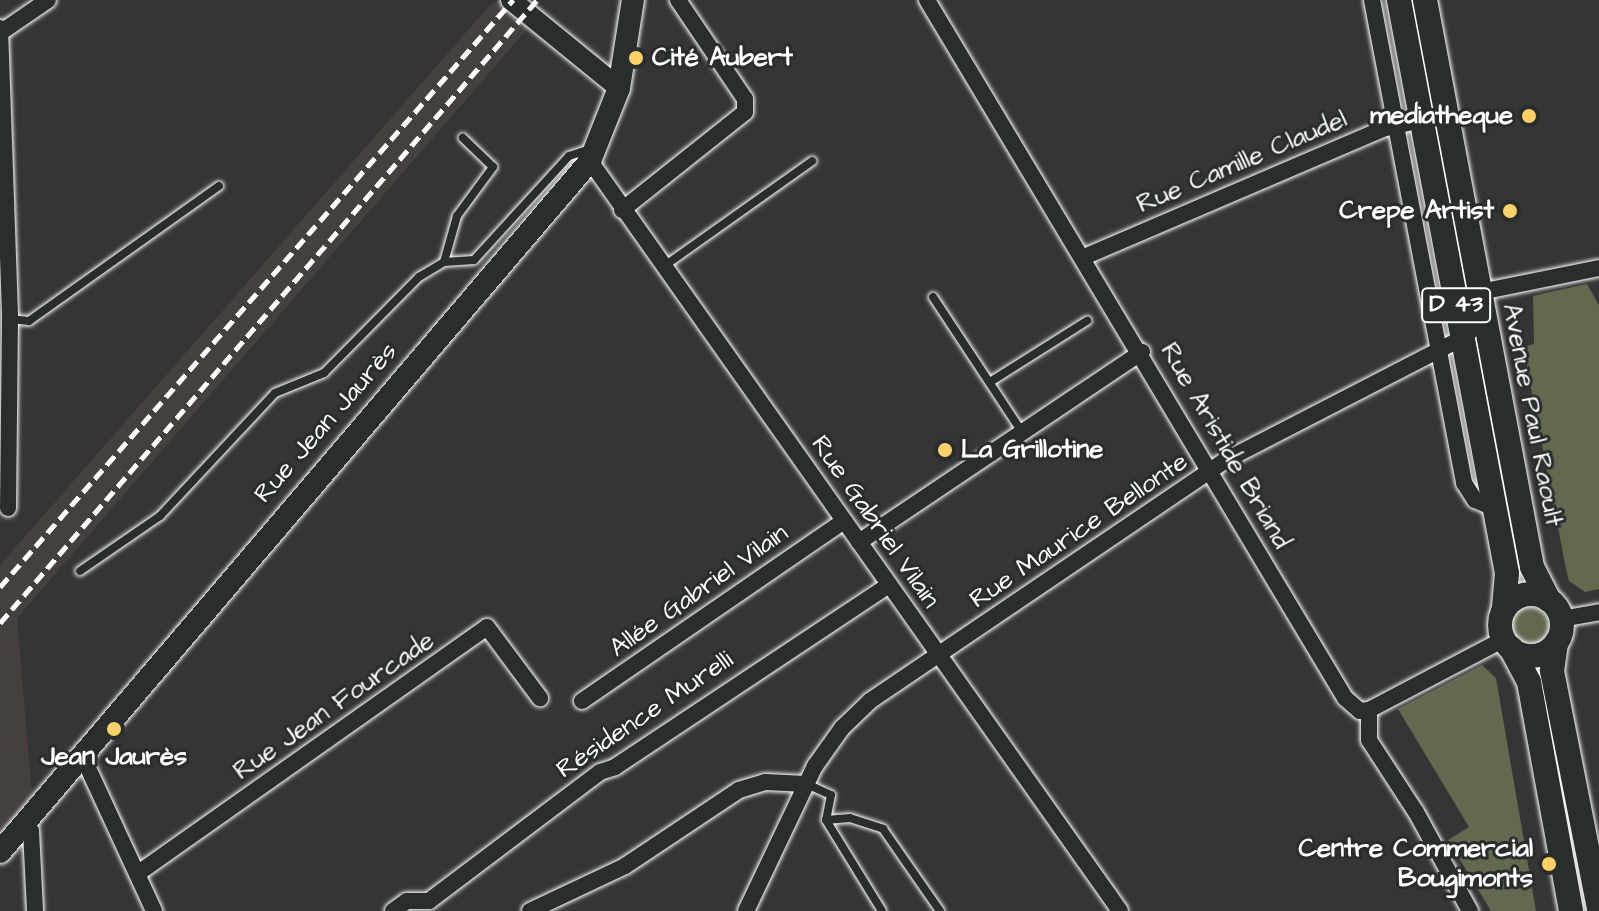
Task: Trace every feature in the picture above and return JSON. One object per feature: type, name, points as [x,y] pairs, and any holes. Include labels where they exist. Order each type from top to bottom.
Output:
[{"type":"main road","name":"Rue Jean Jaurès","points":[[0,852],[592,154],[619,88],[633,0]]},
{"type":"main road","name":"Avenue Paul Raoult","points":[[1399,0],[1507,580],[1504,610]]},
{"type":"main road","name":"Avenue Paul Raoult","points":[[1425,0],[1532,570],[1555,609]]},
{"type":"main road","points":[[1571,911],[1529,682],[1507,644],[1504,610],[1525,595],[1555,609],[1556,643],[1552,671],[1599,909]]},
{"type":"main road","points":[[1507,644],[1535,655],[1556,643]]},
{"type":"street","points":[[8,508],[10,319],[0,31],[48,0]]},
{"type":"street","points":[[511,0],[619,88]]},
{"type":"street","points":[[622,210],[745,112],[745,99],[678,0]]},
{"type":"street","name":"Rue Aristide Briand","points":[[927,0],[1142,352],[1345,698],[1360,711],[1369,710]]},
{"type":"street","points":[[1372,0],[1464,483],[1475,500],[1494,508]]},
{"type":"street","name":"Rue Camille Claudel","points":[[1084,257],[1394,126],[1421,120]]},
{"type":"street","name":"Rue Gabriel Vilain","points":[[592,154],[622,210],[1120,911]]},
{"type":"street","points":[[1480,292],[1599,268]]},
{"type":"street","name":"Rue Maurice Bellonte","points":[[746,911],[792,810],[842,728],[936,655],[1212,471],[1462,338],[1485,319]]},
{"type":"street","points":[[859,542],[1142,352]]},
{"type":"street","name":"Allée Gabriel Vilain","points":[[582,701],[844,521]]},
{"type":"street","name":"Résidence Murelli","points":[[393,911],[407,901],[429,901],[600,772],[615,767],[889,585]]},
{"type":"street","points":[[1555,609],[1599,612]]},
{"type":"street","name":"Rue Jean Fourcade","points":[[137,874],[487,627],[540,698]]},
{"type":"street","points":[[1470,911],[1416,812],[1369,740],[1369,710],[1507,644]]},
{"type":"street","points":[[82,755],[154,911]]},
{"type":"street","points":[[530,911],[625,866],[739,790],[780,782],[806,784]]},
{"type":"street","points":[[23,822],[31,831],[35,911]]},
{"type":"lane","points":[[444,262],[457,216],[493,167],[463,138]]},
{"type":"lane","points":[[80,571],[160,516],[275,393],[324,373],[419,277],[444,262],[474,260],[569,156],[592,154]]},
{"type":"lane","points":[[662,267],[812,161]]},
{"type":"lane","points":[[10,319],[29,321],[219,186]]},
{"type":"lane","points":[[933,297],[1023,433]]},
{"type":"lane","points":[[990,382],[1087,321]]},
{"type":"lane","points":[[806,784],[831,795],[826,820],[882,911]]},
{"type":"lane","points":[[826,820],[850,818],[883,829],[940,911]]},
{"type":"shaded area","points":[[500,0],[529,27],[17,618],[32,795],[0,837],[0,565],[490,5]]},
{"type":"green space","points":[[1587,284],[1599,305],[1599,589],[1585,592],[1569,581],[1523,347],[1534,344],[1533,296]]},
{"type":"green space","points":[[1530,607],[1544,612],[1549,626],[1544,640],[1530,645],[1516,640],[1511,626],[1516,612]]},
{"type":"green space","points":[[1482,665],[1496,678],[1536,911],[1491,911],[1448,840],[1469,827],[1398,709]]},
{"type":"railway","points":[[0,587],[513,0]]},
{"type":"railway","points":[[0,623],[537,0]]},
{"type":"place","name":"Cité Aubert","points":[[636,58]]},
{"type":"place","name":"mediatheque","points":[[1529,116]]},
{"type":"place","name":"Crepe Artist","points":[[1510,211]]},
{"type":"place","name":"La Grillotine","points":[[945,450]]},
{"type":"place","name":"Jean Jaurès","points":[[114,729]]},
{"type":"place","name":"Centre Commercial Bougimonts","points":[[1549,864]]}]
